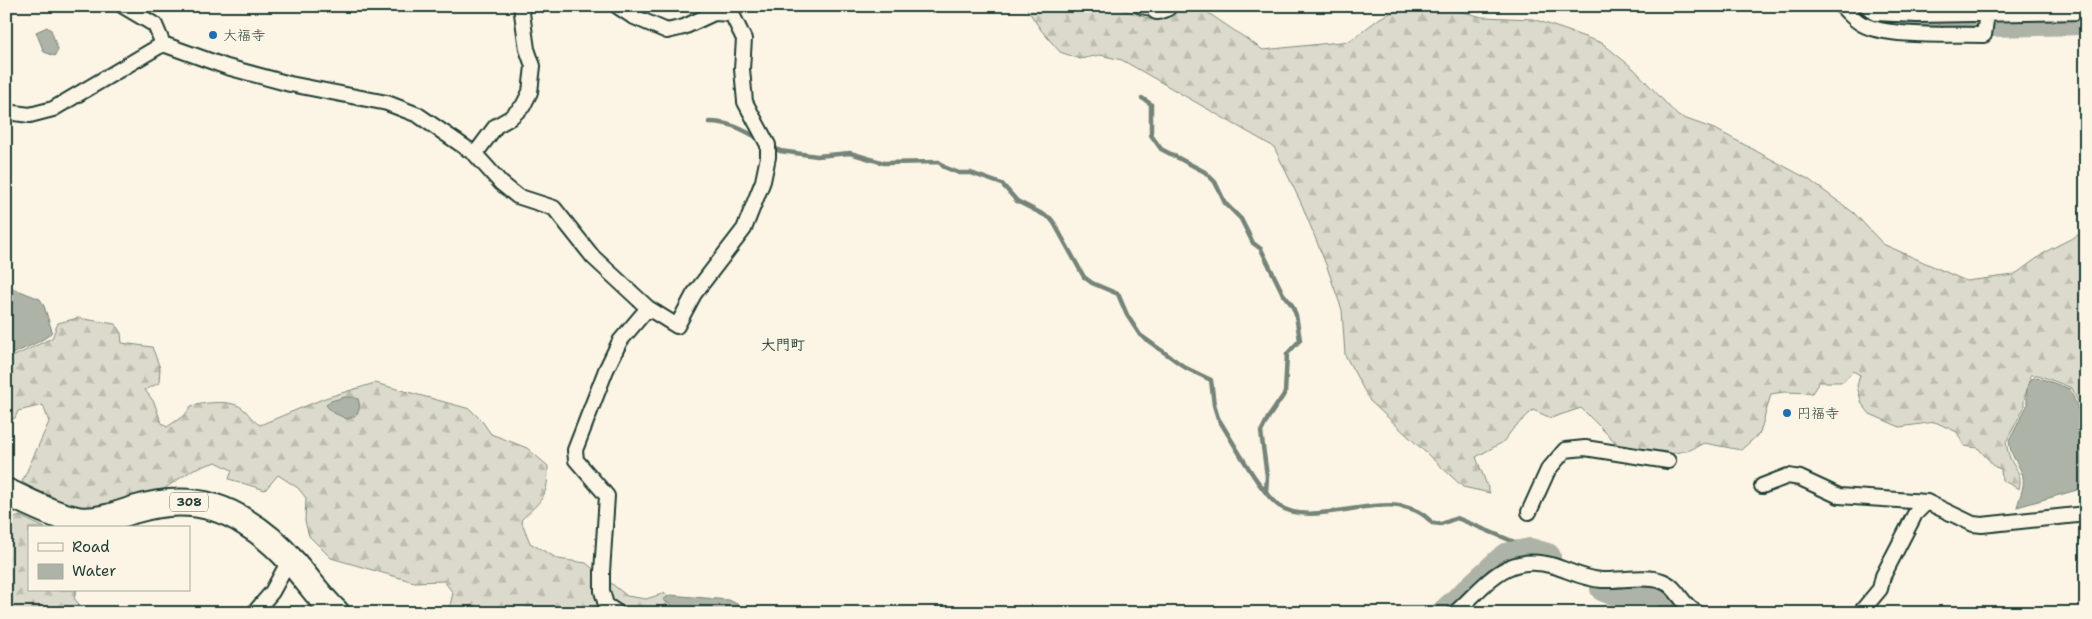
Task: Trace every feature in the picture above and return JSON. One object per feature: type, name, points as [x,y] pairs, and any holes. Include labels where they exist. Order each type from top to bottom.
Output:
[{"type":"highway","name":"308","points":[[6,492],[48,511],[78,520],[98,520],[168,502],[201,503],[244,521],[269,539],[290,559],[336,613]]},
{"type":"street","points":[[123,6],[155,26],[163,44],[227,67],[290,84],[387,103],[418,115],[475,154],[501,183],[517,196],[554,208],[593,257],[648,308],[677,326],[694,294],[744,229],[763,181],[768,157],[768,145],[745,102],[742,68],[744,39],[730,10],[714,13],[684,28],[667,31],[632,16],[617,6]]},
{"type":"street","points":[[475,154],[496,126],[510,118],[523,106],[530,92],[533,66],[527,49],[521,6]]},
{"type":"street","points":[[1841,6],[1861,23],[1874,29],[1906,33],[1984,35],[1987,13]]},
{"type":"street","points":[[1867,6],[1875,13],[1917,16],[2086,12]]},
{"type":"street","points":[[6,112],[30,115],[53,109],[163,44]]},
{"type":"street","points":[[618,613],[606,605],[602,590],[607,496],[576,460],[575,450],[606,370],[620,341],[648,308]]},
{"type":"street","points":[[1529,512],[1548,470],[1565,450],[1585,448],[1668,461]]},
{"type":"street","points":[[1762,486],[1788,476],[1800,478],[1839,496],[1927,502],[1973,524],[1982,525],[2086,514]]},
{"type":"street","points":[[1860,613],[1880,589],[1883,576],[1915,514],[1927,502]]},
{"type":"street","points":[[254,613],[272,592],[290,559]]},
{"type":"street","points":[[1455,613],[1504,569],[1528,561],[1539,562],[1576,575],[1601,580],[1653,579],[1663,581],[1672,587],[1689,609],[1698,613]]},
{"type":"green space","points":[[1025,6],[1113,6],[1150,19],[1198,6],[1263,50],[1350,41],[1380,18],[1405,6],[1449,8],[1482,17],[1533,19],[1602,43],[1634,69],[1678,116],[1717,130],[1808,179],[1854,213],[1883,244],[1966,281],[2014,275],[2047,251],[2086,231],[2086,421],[2072,388],[2038,375],[2031,375],[2024,408],[2006,442],[2010,458],[2019,475],[2019,489],[2002,480],[2001,469],[1995,467],[1978,448],[1964,446],[1957,432],[1935,422],[1900,427],[1870,414],[1862,404],[1857,386],[1860,375],[1853,371],[1843,382],[1819,382],[1812,393],[1784,392],[1771,394],[1760,433],[1741,450],[1704,443],[1690,450],[1664,455],[1619,446],[1581,408],[1551,418],[1533,410],[1513,429],[1503,442],[1476,457],[1490,493],[1463,487],[1370,401],[1345,355],[1342,310],[1327,267],[1302,205],[1274,147],[1122,60],[1100,55],[1080,59],[1060,52],[1041,30]]},
{"type":"green space","points":[[78,318],[115,324],[121,333],[122,343],[152,347],[160,368],[159,383],[145,390],[154,402],[161,422],[167,427],[185,415],[191,406],[217,402],[237,405],[260,425],[325,398],[375,383],[470,409],[491,434],[527,448],[548,466],[547,485],[543,497],[521,520],[530,543],[558,559],[586,563],[627,596],[646,599],[665,593],[693,613],[448,613],[453,593],[444,581],[414,582],[331,558],[309,536],[305,521],[306,498],[298,488],[278,475],[265,490],[229,479],[232,470],[216,462],[194,469],[147,500],[103,515],[64,507],[22,482],[49,422],[43,405],[18,411],[15,418],[6,422],[6,360],[52,338],[58,323]]},
{"type":"green space","points":[[20,516],[41,526],[28,526],[28,592],[76,592],[74,598],[86,613],[6,613],[6,521]]},
{"type":"water","points":[[47,27],[51,30],[58,50],[55,56],[44,52],[36,32]]},
{"type":"water","points":[[10,287],[40,299],[52,331],[39,342],[6,357],[6,289]]},
{"type":"water","points":[[2037,377],[2070,389],[2086,428],[2086,477],[2077,490],[2017,507],[2022,489],[2023,475],[2012,454],[2009,441],[2027,406],[2027,388],[2031,379]]},
{"type":"water","points":[[345,397],[358,399],[360,406],[354,416],[347,419],[332,412],[326,405],[331,401]]},
{"type":"water","points":[[670,595],[729,600],[737,604],[745,613],[678,613],[673,606],[663,600]]},
{"type":"waterway","points":[[1856,6],[1865,14],[1881,21],[1945,24],[2086,21]]},
{"type":"waterway","points":[[1142,98],[1151,104],[1151,135],[1161,149],[1205,172],[1215,182],[1225,203],[1241,219],[1253,243],[1261,249],[1283,294],[1292,305],[1296,315],[1300,340],[1287,354],[1285,393],[1261,432],[1267,476],[1266,492]]},
{"type":"waterway","points":[[709,122],[730,125],[761,140]]},
{"type":"waterway","points":[[770,145],[780,151],[817,156],[850,153],[884,163],[939,162],[944,167],[959,173],[971,173],[1002,184],[1017,201],[1050,218],[1084,277],[1092,283],[1118,294],[1127,315],[1140,335],[1186,368],[1211,380],[1214,405],[1218,418],[1255,478],[1271,499],[1279,506],[1295,512],[1314,514],[1378,506],[1399,506],[1417,511],[1432,523],[1441,524],[1457,518],[1512,541],[1530,552]]},
{"type":"waterway","points":[[1445,613],[1506,557],[1530,552],[1547,557]]},
{"type":"waterway","points":[[1604,588],[1612,591],[1660,591],[1666,594],[1681,613]]},
{"type":"place","name":"大福寺","points":[[213,35]]},
{"type":"place","name":"円福寺","points":[[1787,413]]},
{"type":"district","name":"大門町","points":[[783,345]]}]
